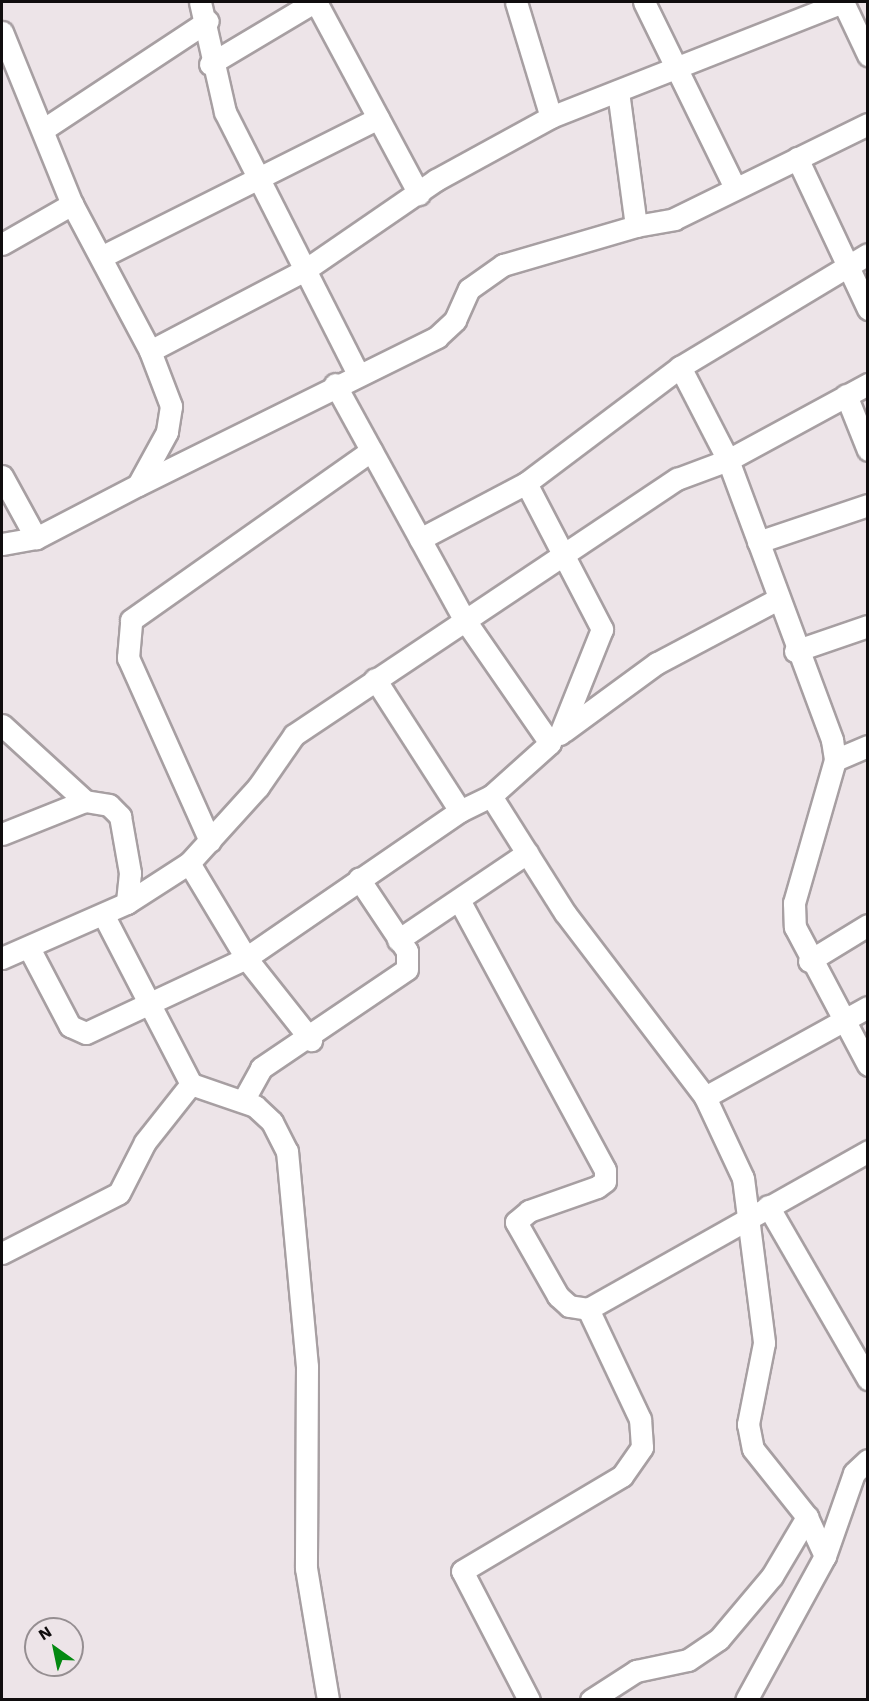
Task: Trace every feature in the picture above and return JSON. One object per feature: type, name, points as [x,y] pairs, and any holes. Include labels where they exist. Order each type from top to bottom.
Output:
[{"type":"street","points":[[210,64],[315,2],[419,194]]},
{"type":"street","points":[[516,2],[551,117]]},
{"type":"street","points":[[644,2],[735,189]]},
{"type":"street","points":[[150,351],[305,270],[419,194],[551,117],[618,91],[673,65],[811,7],[843,2],[867,54]]},
{"type":"street","points":[[44,129],[204,11],[210,64],[225,112],[357,372]]},
{"type":"street","points":[[2,33],[44,129],[72,204],[150,351],[171,406],[167,432],[138,485]]},
{"type":"street","points":[[618,91],[636,226]]},
{"type":"street","points":[[101,256],[378,118]]},
{"type":"street","points":[[2,544],[36,538],[357,372],[446,331],[470,289],[503,265],[636,226],[674,219],[867,124]]},
{"type":"street","points":[[797,158],[867,309]]},
{"type":"street","points":[[2,244],[72,204]]},
{"type":"street","points":[[420,539],[526,483],[680,367],[867,254]]},
{"type":"street","points":[[680,367],[728,460],[835,760],[794,903],[795,927],[809,961],[867,1065]]},
{"type":"street","points":[[335,384],[464,619],[555,739]]},
{"type":"street","points":[[2,958],[104,916],[189,863],[258,787],[294,735],[562,551],[677,479],[728,460],[867,384]]},
{"type":"street","points":[[846,395],[867,450]]},
{"type":"street","points":[[210,841],[128,658],[131,620],[371,451]]},
{"type":"street","points":[[2,476],[36,538]]},
{"type":"street","points":[[526,483],[602,629],[555,739]]},
{"type":"street","points":[[758,542],[867,505]]},
{"type":"street","points":[[29,948],[78,1033],[149,1007],[246,958],[460,811],[491,796],[608,694],[657,663],[778,599]]},
{"type":"street","points":[[795,651],[867,626]]},
{"type":"street","points":[[375,679],[460,811]]},
{"type":"street","points":[[2,725],[85,801]]},
{"type":"street","points":[[835,760],[867,746]]},
{"type":"street","points":[[491,796],[565,913],[705,1097],[760,1211],[867,1378]]},
{"type":"street","points":[[2,834],[85,801],[109,804],[120,816],[128,841],[127,903]]},
{"type":"street","points":[[398,940],[527,853]]},
{"type":"street","points":[[189,863],[246,958],[310,1040]]},
{"type":"street","points":[[243,1101],[254,1074],[310,1040],[397,980],[407,969],[407,951],[359,879]]},
{"type":"street","points":[[459,900],[605,1170],[605,1181],[597,1187],[528,1211],[516,1222],[558,1296],[569,1306],[588,1309],[867,1152]]},
{"type":"street","points":[[104,916],[149,1007],[191,1084],[243,1101],[272,1122],[291,1167],[307,1366],[306,1568],[328,1700]]},
{"type":"street","points":[[809,961],[867,925]]},
{"type":"street","points":[[705,1097],[867,1007]]},
{"type":"street","points":[[2,1253],[118,1193],[145,1142],[191,1084]]},
{"type":"street","points":[[760,1211],[750,1252],[764,1342],[748,1425],[753,1449],[807,1517],[825,1556]]},
{"type":"street","points":[[529,1700],[462,1571],[622,1476],[642,1447],[640,1419],[588,1309]]},
{"type":"street","points":[[746,1700],[825,1556],[854,1473],[867,1460]]},
{"type":"street","points":[[591,1700],[636,1671],[688,1660],[719,1639],[772,1576],[807,1517]]}]
